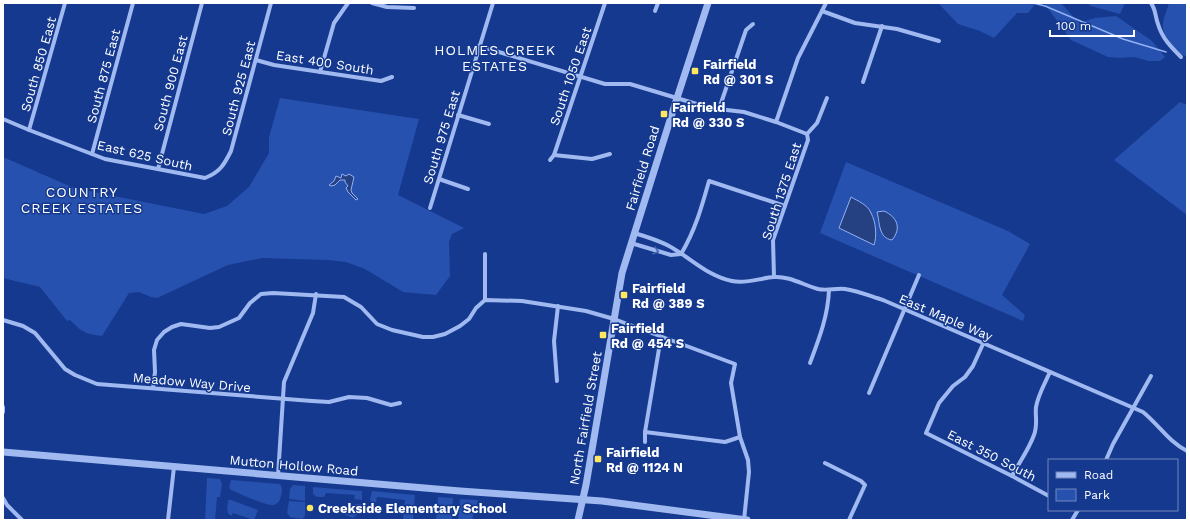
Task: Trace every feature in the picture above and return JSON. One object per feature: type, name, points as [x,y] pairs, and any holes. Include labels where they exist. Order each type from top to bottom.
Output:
[{"type":"street","name":"South 850 East","points":[[29,130],[65,3]]},
{"type":"street","name":"South 875 East","points":[[92,154],[133,3]]},
{"type":"street","name":"South 900 East","points":[[158,169],[202,3]]},
{"type":"street","name":"South 925 East","points":[[216,174],[225,164],[231,151],[271,3]]},
{"type":"street","points":[[320,72],[334,23],[348,3]]},
{"type":"street","points":[[372,3],[387,7],[414,8]]},
{"type":"street","name":"South 975 East","points":[[430,208],[493,3]]},
{"type":"street","name":"South 1050 East","points":[[554,155],[605,3]]},
{"type":"street","points":[[655,11],[658,3]]},
{"type":"street","name":"Fairfield Road","points":[[614,319],[622,273],[708,3]]},
{"type":"street","points":[[776,122],[798,58],[826,3]]},
{"type":"street","points":[[1151,3],[1155,8],[1157,22],[1162,34],[1169,45],[1181,57]]},
{"type":"street","points":[[822,12],[855,23],[897,28],[939,41]]},
{"type":"street","points":[[719,110],[746,30],[752,24]]},
{"type":"street","points":[[863,82],[882,26]]},
{"type":"street","points":[[479,46],[605,84],[630,84],[710,108],[744,112],[807,134],[817,123],[827,98]]},
{"type":"street","name":"East 400 South","points":[[256,60],[274,65],[381,81],[392,76]]},
{"type":"street","points":[[458,115],[489,124]]},
{"type":"street","name":"East 625 South","points":[[3,119],[105,159],[205,178],[216,174]]},
{"type":"street","name":"South 1375 East","points":[[774,277],[774,240],[808,140],[807,134]]},
{"type":"street","points":[[550,160],[554,155],[592,159],[610,154]]},
{"type":"street","points":[[439,179],[468,188]]},
{"type":"street","points":[[631,243],[656,252],[671,255],[681,254],[694,229],[709,181],[785,206]]},
{"type":"street","name":"East Maple Way","points":[[635,233],[661,242],[709,273],[734,282],[751,282],[774,277],[784,278],[818,289],[843,289],[860,292],[1143,412],[1154,421],[1171,440],[1187,451]]},
{"type":"street","points":[[484,254],[486,300]]},
{"type":"street","points":[[869,393],[919,275]]},
{"type":"street","points":[[810,363],[825,321],[829,290]]},
{"type":"street","points":[[153,388],[155,372],[154,350],[158,340],[164,332],[181,324],[210,328],[219,327],[239,318],[250,303],[261,294],[273,292],[344,297],[361,307],[377,324],[392,330],[423,337],[433,337],[445,334],[460,326],[469,319],[476,308],[486,300],[522,301],[586,311],[614,319],[735,364],[731,383],[740,437],[748,460],[749,472],[745,520]]},
{"type":"street","points":[[278,476],[284,382],[313,313],[316,294]]},
{"type":"street","points":[[557,381],[554,340],[558,306]]},
{"type":"street","name":"North Fairfield Street","points":[[578,520],[583,500],[614,319]]},
{"type":"street","name":"Meadow Way Drive","points":[[3,320],[23,326],[35,333],[66,368],[75,375],[97,384],[329,402],[348,397],[367,398],[391,405],[400,403]]},
{"type":"street","points":[[645,442],[645,432],[661,337]]},
{"type":"street","name":"East 350 South","points":[[983,344],[973,366],[965,377],[953,386],[942,399],[926,433],[1048,495]]},
{"type":"street","points":[[1012,476],[1029,447],[1034,435],[1037,425],[1036,408],[1050,372]]},
{"type":"street","points":[[1106,459],[1113,444],[1151,376]]},
{"type":"street","points":[[3,407],[3,412]]},
{"type":"street","points":[[645,432],[724,442],[740,437]]},
{"type":"street","name":"Mutton Hollow Road","points":[[3,452],[278,476],[583,500],[745,520]]},
{"type":"street","points":[[825,463],[861,481],[865,485],[848,520]]},
{"type":"street","points":[[168,520],[174,467]]},
{"type":"street","points":[[3,498],[7,506],[22,520]]},
{"type":"street","points":[[1072,520],[1076,511]]},
{"type":"green space","points":[[1036,3],[1028,13],[1017,13],[994,38],[980,31],[958,24],[939,4]]},
{"type":"green space","points":[[1044,3],[1061,3],[1079,23],[1095,18],[1116,16],[1152,41],[1165,57],[1160,61],[1149,61],[1134,57],[1108,57],[1071,40]]},
{"type":"green space","points":[[1087,3],[1125,3],[1120,14],[1091,6]]},
{"type":"green space","points":[[1169,3],[1187,4],[1187,56],[1176,50],[1164,32],[1163,22]]},
{"type":"green space","points":[[280,98],[419,119],[398,195],[464,228],[452,234],[449,242],[450,276],[436,295],[403,292],[365,269],[346,262],[262,258],[228,265],[157,298],[139,292],[129,293],[102,336],[84,332],[70,320],[67,321],[40,287],[3,278],[3,157],[74,188],[204,214],[227,206],[249,187],[269,153],[269,137]]},
{"type":"green space","points":[[1180,102],[1187,105],[1187,215],[1114,160]]},
{"type":"green space","points":[[846,162],[1008,231],[1030,244],[1002,295],[1025,315],[1023,321],[820,233]]},
{"type":"green space","points":[[207,478],[220,479],[222,484],[220,497],[217,497],[215,520],[205,520]]},
{"type":"green space","points":[[231,480],[280,484],[282,487],[282,493],[277,503],[273,505],[265,504],[231,490],[229,487]]},
{"type":"green space","points":[[293,485],[305,486],[305,501],[289,499],[290,489]]},
{"type":"green space","points":[[313,487],[362,491],[362,500],[354,499],[355,495],[326,493],[324,497],[317,497],[313,494]]},
{"type":"green space","points":[[372,491],[415,495],[413,520],[403,520],[405,500],[377,497],[376,502],[371,502]]},
{"type":"green space","points":[[438,497],[453,498],[452,520],[436,520]]},
{"type":"green space","points":[[460,499],[478,500],[472,520],[458,520]]},
{"type":"green space","points":[[228,500],[258,510],[254,520],[233,513],[231,516],[227,511]]},
{"type":"green space","points":[[289,501],[305,502],[305,516],[302,519],[290,517],[287,513]]},
{"type":"green space","points":[[354,504],[361,504],[361,508],[353,518],[341,513],[328,511],[329,509],[341,510],[342,508],[354,509]]},
{"type":"shaded area","points":[[342,174],[346,176],[349,174],[354,177],[351,190],[358,199],[356,200],[348,192],[346,188],[348,186],[345,180],[340,180],[335,185],[329,185],[334,181],[336,176],[341,178]]},
{"type":"shaded area","points":[[851,197],[865,205],[870,210],[876,229],[874,245],[839,228]]},
{"type":"shaded area","points":[[884,211],[892,216],[897,223],[897,231],[892,240],[887,239],[880,229],[877,212]]},
{"type":"waterway","points":[[1033,3],[1045,6],[1123,39],[1166,52]]},
{"type":"place","name":"Fairfield Rd @ 301 S","points":[[695,71]]},
{"type":"place","name":"Fairfield Rd @ 330 S","points":[[664,114]]},
{"type":"place","name":"Fairfield Rd @ 389 S","points":[[624,295]]},
{"type":"place","name":"Fairfield Rd @ 454 S","points":[[603,335]]},
{"type":"place","name":"Fairfield Rd @ 1124 N","points":[[598,459]]},
{"type":"place","name":"Creekside Elementary School","points":[[310,508]]},
{"type":"district","name":"HOLMES CREEK ESTATES","points":[[495,58]]},
{"type":"district","name":"COUNTRY CREEK ESTATES","points":[[82,200]]}]
